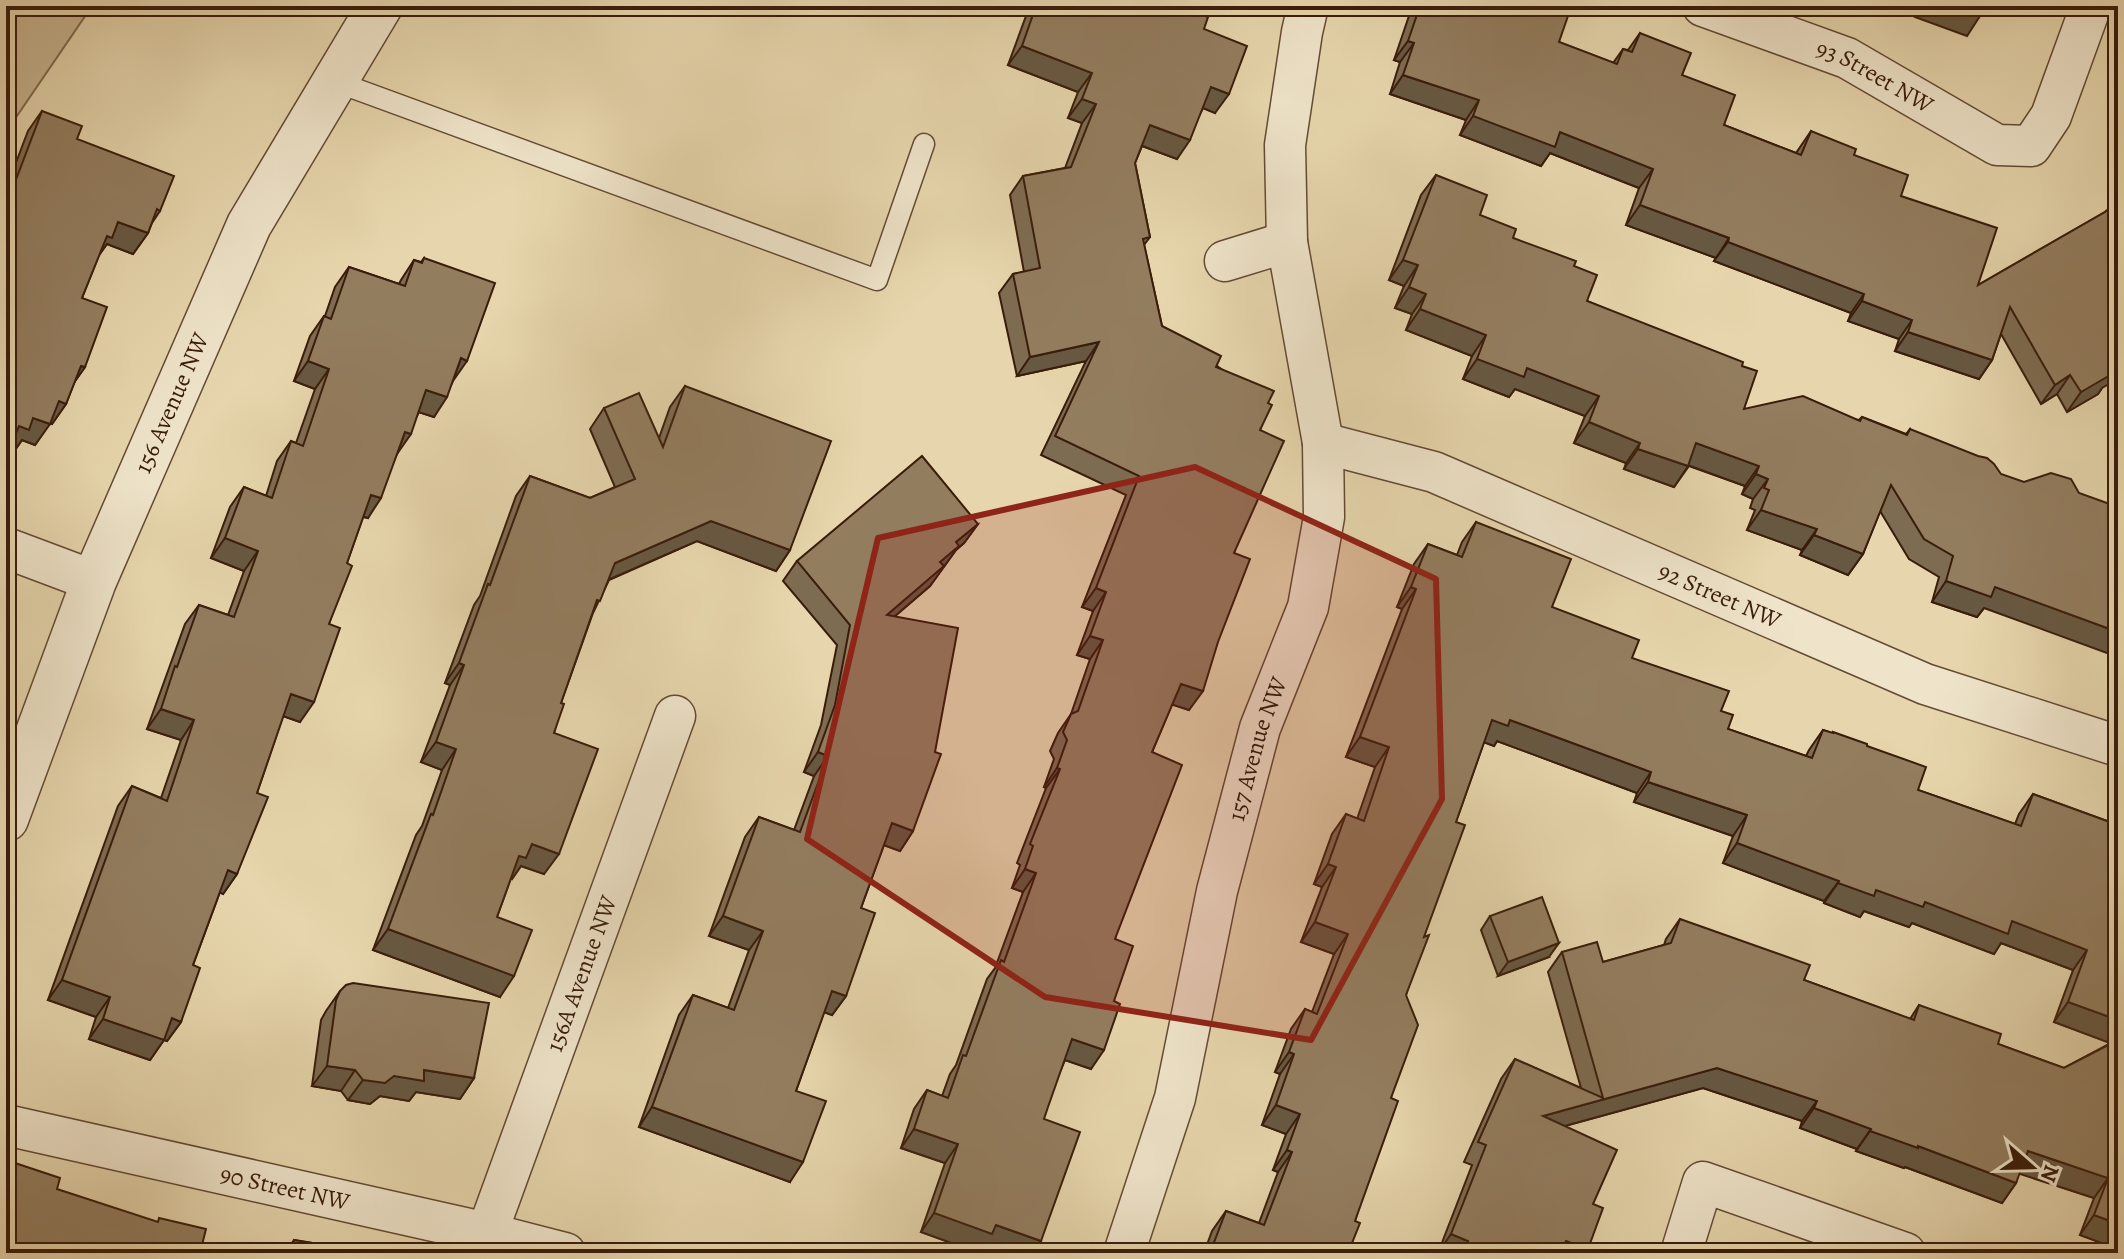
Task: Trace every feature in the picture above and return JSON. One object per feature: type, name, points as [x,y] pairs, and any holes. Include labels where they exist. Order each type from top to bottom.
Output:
[{"type":"street","name":"156 Avenue NW","points":[[6,819],[94,581],[249,225],[380,6]]},
{"type":"street","name":"157 Avenue NW","points":[[1124,1253],[1175,1098],[1217,891],[1260,728],[1308,607],[1324,517],[1323,443],[1287,242],[1285,145],[1308,6]]},
{"type":"street","name":"93 Street NW","points":[[1703,6],[1847,58],[1997,145],[2031,146],[2051,116],[2091,6]]},
{"type":"street","points":[[1225,261],[1287,242]]},
{"type":"street","name":"92 Street NW","points":[[1323,443],[1434,472],[1925,684],[2118,746]]},
{"type":"street","points":[[6,548],[94,581]]},
{"type":"street","name":"156A Avenue NW","points":[[487,1233],[675,716]]},
{"type":"street","name":"90 Street NW","points":[[6,1125],[565,1253]]},
{"type":"street","points":[[1681,1253],[1703,1182],[1905,1253]]},
{"type":"lane","points":[[334,81],[877,280],[924,144]]},
{"type":"highlighted area","points":[[1195,467],[1436,579],[1442,799],[1311,1040],[1045,997],[807,839],[878,538]]},
{"type":"shaded area","points":[[6,6],[92,6],[6,132]]},
{"type":"building","points":[[1036,6],[1065,6],[1092,16],[1096,6],[1206,6],[1203,15],[1208,17],[1204,29],[1247,46],[1229,94],[1211,87],[1190,140],[1150,125],[1135,163],[1150,237],[1143,239],[1162,326],[1221,356],[1216,367],[1274,391],[1268,403],[1272,405],[1260,430],[1284,441],[1234,553],[1250,559],[1203,691],[1181,684],[1152,752],[1182,765],[1115,939],[1133,946],[1114,1001],[1120,1004],[1104,1050],[1072,1039],[1044,1119],[1080,1132],[1041,1241],[996,1225],[992,1234],[934,1213],[958,1144],[914,1129],[927,1090],[948,1098],[1001,960],[1004,962],[1036,873],[1025,869],[1033,846],[1030,844],[1060,769],[1057,768],[1067,740],[1063,732],[1071,714],[1078,711],[1103,640],[1090,636],[1106,592],[1096,588],[1139,476],[1055,436],[1099,342],[1030,357],[1013,274],[1040,268],[1023,176],[1071,167],[1096,104],[1082,99],[1092,73],[1022,46]]},
{"type":"building","points":[[1420,6],[1560,6],[1570,10],[1559,42],[1617,64],[1623,49],[1632,52],[1640,33],[1691,53],[1682,75],[1735,95],[1724,125],[1801,155],[1811,131],[1856,149],[1854,155],[1908,175],[1901,196],[1997,228],[1978,285],[2105,212],[2118,200],[2118,368],[2081,392],[2070,375],[2055,385],[2010,307],[1992,360],[1908,332],[1912,320],[1862,301],[1864,294],[1640,205],[1653,169],[1560,132],[1555,147],[1473,116],[1479,100],[1403,75],[1414,43],[1408,41]]},
{"type":"building","points":[[1952,6],[1984,6],[1980,16]]},
{"type":"building","points":[[42,111],[82,126],[77,139],[174,176],[148,233],[118,222],[112,238],[107,236],[82,298],[107,307],[85,367],[81,366],[66,404],[59,401],[50,424],[33,418],[29,430],[19,426],[11,446],[6,444],[6,206]]},
{"type":"building","points":[[1436,175],[1487,195],[1480,215],[1516,229],[1513,238],[1576,261],[1574,266],[1597,275],[1587,301],[1743,362],[1742,366],[1757,371],[1744,409],[1803,396],[1860,421],[1862,417],[1907,435],[1910,429],[1987,458],[2001,474],[2024,482],[2051,473],[2071,479],[2079,493],[2118,507],[2118,632],[1995,587],[1991,597],[1946,581],[1953,556],[1924,539],[1891,485],[1863,554],[1814,535],[1817,529],[1761,510],[1769,490],[1764,488],[1768,479],[1756,474],[1759,466],[1696,443],[1688,466],[1638,449],[1640,443],[1589,422],[1599,396],[1527,368],[1524,377],[1477,359],[1486,335],[1420,309],[1426,294],[1409,287],[1418,265],[1403,260]]},
{"type":"building","points":[[424,258],[495,283],[467,361],[461,358],[447,397],[426,390],[411,434],[405,432],[381,498],[371,495],[347,563],[352,566],[329,624],[340,628],[314,702],[291,694],[257,793],[268,797],[237,874],[228,870],[193,965],[200,968],[181,1022],[172,1018],[164,1040],[103,1019],[110,997],[62,980],[132,786],[167,801],[194,720],[161,709],[175,666],[199,605],[234,617],[258,551],[225,538],[244,487],[272,498],[291,441],[303,446],[329,369],[308,361],[324,316],[331,319],[349,267],[405,286],[414,260],[422,263]]},
{"type":"building","points":[[685,386],[831,441],[790,550],[711,521],[615,563],[600,601],[597,600],[561,703],[564,704],[554,733],[598,749],[559,854],[532,844],[526,858],[519,856],[497,917],[532,930],[514,976],[388,929],[456,749],[436,742],[464,665],[459,663],[530,476],[590,498],[635,479],[604,408],[639,393],[663,447]]},
{"type":"building","points":[[922,456],[978,524],[956,542],[959,546],[940,562],[944,566],[887,615],[958,628],[935,752],[941,754],[913,831],[892,823],[861,908],[875,913],[846,996],[832,991],[796,1091],[826,1101],[803,1162],[652,1107],[693,995],[734,1010],[763,931],[723,916],[759,817],[800,832],[828,756],[818,752],[835,705],[850,625],[797,561]]},
{"type":"building","points":[[1476,522],[1571,559],[1552,607],[1639,640],[1632,658],[1729,691],[1721,711],[1733,715],[1728,729],[1812,758],[1823,730],[1833,732],[1926,767],[1918,790],[2021,826],[2033,794],[2118,825],[2118,1020],[2068,1002],[2087,950],[2012,921],[2008,934],[1925,902],[1923,907],[1876,890],[1874,896],[1838,883],[1737,843],[1747,815],[1648,782],[1651,772],[1510,720],[1508,726],[1492,720],[1456,822],[1465,825],[1406,995],[1418,1025],[1391,1098],[1398,1101],[1355,1221],[1360,1223],[1348,1253],[1210,1253],[1226,1211],[1264,1225],[1292,1152],[1287,1150],[1300,1114],[1276,1105],[1294,1054],[1289,1052],[1305,1009],[1317,1014],[1348,934],[1315,922],[1336,867],[1328,864],[1346,814],[1364,821],[1389,747],[1360,737],[1416,589],[1411,587],[1428,544],[1462,557]]},
{"type":"building","points":[[1542,897],[1559,943],[1508,962],[1490,916]]},
{"type":"building","points":[[1680,919],[1810,965],[1804,980],[1914,1020],[1919,1005],[2001,1034],[1998,1044],[2064,1068],[2118,1040],[2118,1224],[2094,1215],[2108,1178],[2028,1151],[2016,1183],[1814,1108],[1817,1101],[1717,1068],[1543,1116],[1617,1150],[1593,1204],[1603,1208],[1588,1249],[1566,1241],[1562,1253],[1464,1253],[1468,1241],[1451,1234],[1486,1145],[1478,1142],[1515,1059],[1603,1098],[1562,952],[1597,942],[1603,962],[1671,943]]},
{"type":"building","points":[[353,983],[489,1003],[474,1078],[424,1070],[424,1081],[394,1076],[385,1083],[363,1080],[355,1070],[327,1066],[336,1000],[346,985]]},
{"type":"building","points":[[15,1163],[60,1178],[57,1189],[158,1222],[159,1218],[206,1229],[200,1253],[6,1253],[6,1165],[13,1167]]},
{"type":"building","points":[[294,1240],[373,1253],[292,1253]]}]
